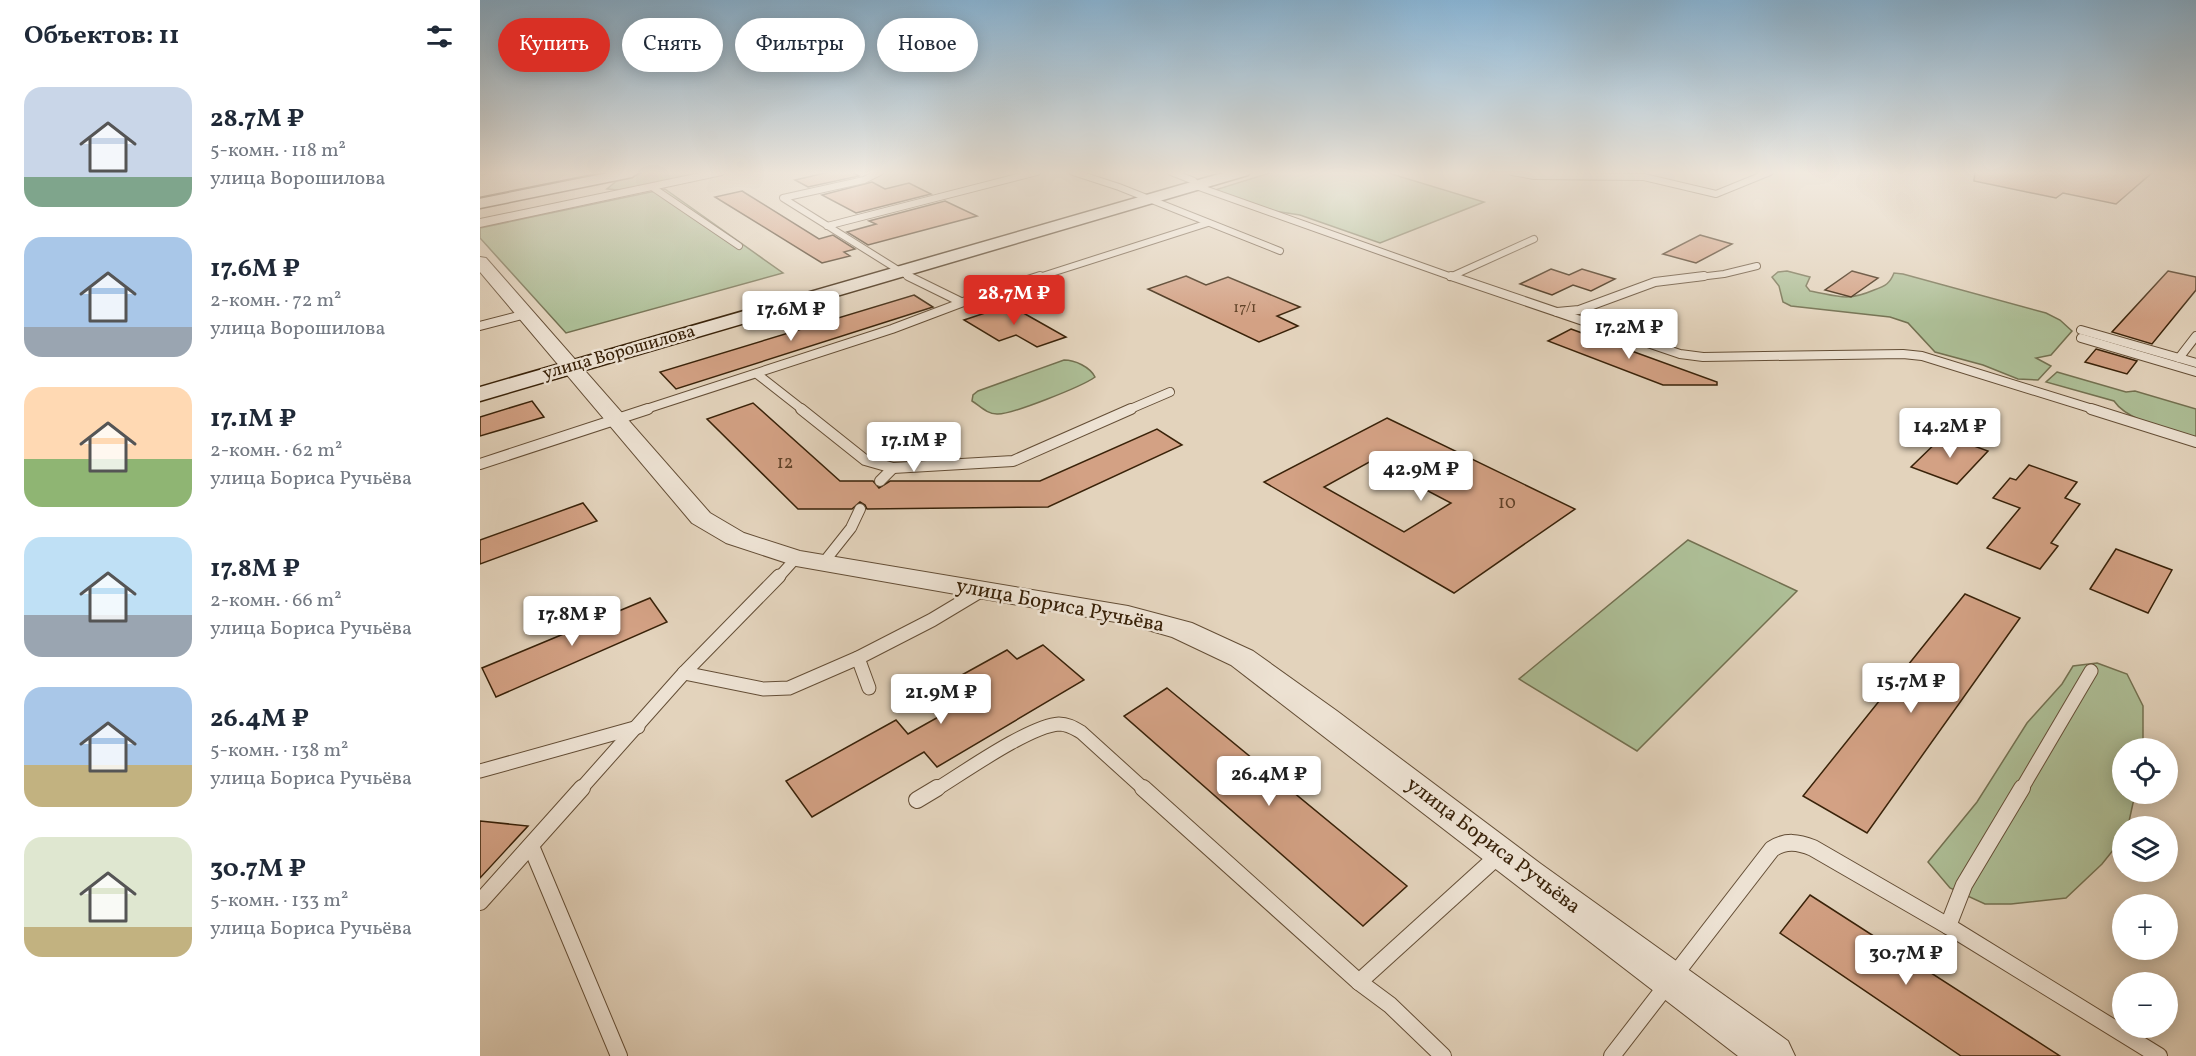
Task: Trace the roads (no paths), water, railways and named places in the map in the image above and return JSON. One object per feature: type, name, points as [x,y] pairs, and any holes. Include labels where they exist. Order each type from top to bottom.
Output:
[{"type":"main road","name":"улица Ворошилова","points":[[480,394],[1073,221]]},
{"type":"street","name":"улица Бориса Ручьёва","points":[[483,268],[617,418],[701,518],[735,538],[810,560],[1128,615],[1182,630],[1242,658],[1773,1056]]},
{"type":"lane","points":[[703,221],[740,246]]},
{"type":"lane","points":[[820,221],[899,272],[961,302]]},
{"type":"lane","points":[[827,226],[845,221]]},
{"type":"lane","points":[[1294,221],[1551,312],[1655,347],[1695,357],[1903,354],[1922,356],[2196,442]]},
{"type":"lane","points":[[480,464],[892,329],[961,302],[1208,222],[1280,251]]},
{"type":"lane","points":[[1450,277],[1534,239]]},
{"type":"lane","points":[[1551,312],[1579,310],[1655,282],[1724,274],[1757,266]]},
{"type":"lane","points":[[480,326],[526,314]]},
{"type":"lane","points":[[2196,363],[2081,334],[2196,372]]},
{"type":"lane","points":[[2179,358],[2196,336]]},
{"type":"lane","points":[[757,374],[866,460],[893,468],[1012,461],[1170,392]]},
{"type":"lane","points":[[880,482],[893,468]]},
{"type":"lane","points":[[480,902],[684,673],[810,560],[851,528],[860,509]]},
{"type":"lane","points":[[684,673],[776,690],[803,684],[932,620],[982,590]]},
{"type":"lane","points":[[858,658],[869,688]]},
{"type":"lane","points":[[1948,927],[1964,885],[2091,671]]},
{"type":"lane","points":[[917,800],[1034,731],[1060,724],[1072,726],[1359,982],[1390,1005],[1443,1056]]},
{"type":"lane","points":[[480,771],[638,727]]},
{"type":"lane","points":[[1612,1056],[1670,978],[1772,849],[1779,844],[1790,842],[1813,848],[1948,927],[2159,1056]]},
{"type":"lane","points":[[531,846],[619,1056]]},
{"type":"lane","points":[[1359,982],[1502,853]]}]
